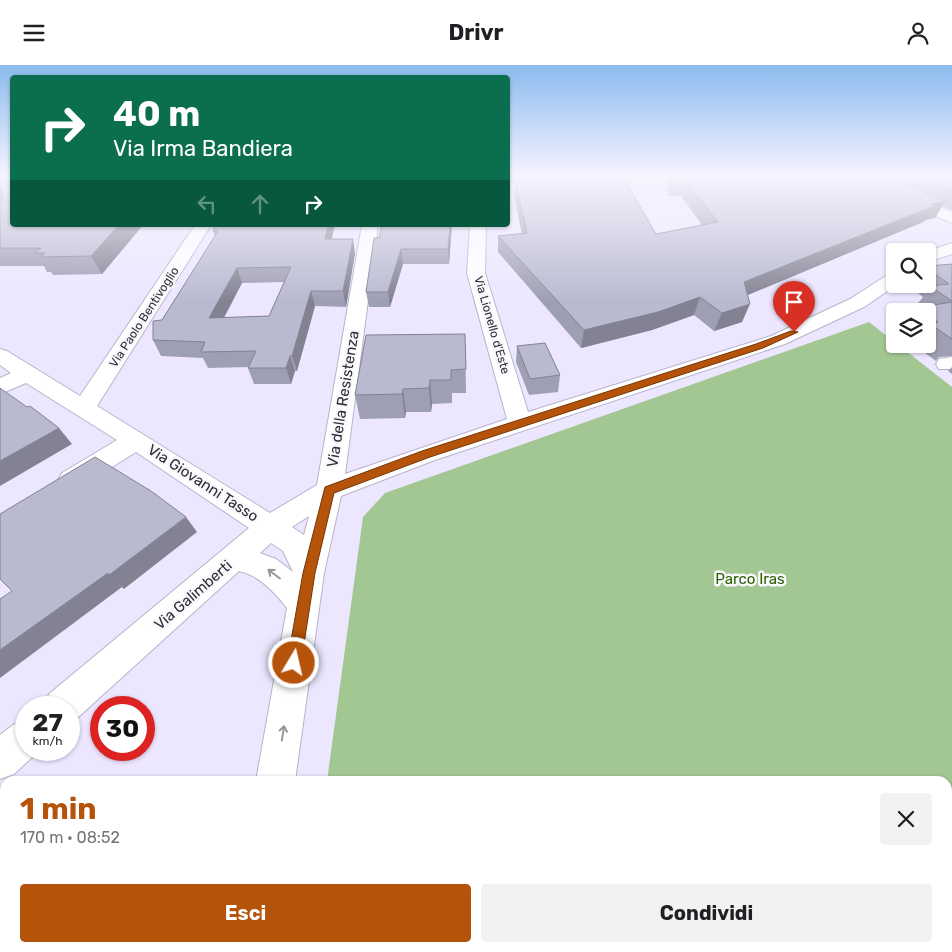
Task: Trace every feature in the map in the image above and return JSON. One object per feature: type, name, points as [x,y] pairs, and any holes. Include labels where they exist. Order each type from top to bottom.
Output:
[{"type":"street","name":"Via Paolo Bentivoglio","points":[[84,408],[202,227]]},
{"type":"street","name":"Via della Resistenza","points":[[276,776],[306,588],[329,490],[370,227]]},
{"type":"street","name":"Via Lionello d'Este","points":[[478,227],[475,255],[476,273],[520,424]]},
{"type":"street","points":[[936,254],[952,248]]},
{"type":"street","name":"Via Galimberti","points":[[75,696],[270,527],[329,490],[426,454],[778,340],[857,303],[886,284]]},
{"type":"street","name":"Via Giovanni Tasso","points":[[0,355],[27,374],[136,439],[270,527]]},
{"type":"street","points":[[0,387],[27,374]]},
{"type":"street","name":"Via Giovanni Tasso","points":[[48,495],[136,439]]},
{"type":"street","points":[[234,558],[250,560],[270,571],[287,584],[306,588],[293,543],[270,527]]},
{"type":"street","points":[[0,760],[15,747]]},
{"type":"green space","name":"Parco Iras","points":[[869,322],[886,335],[886,353],[909,353],[952,387],[952,776],[328,776],[363,517],[385,493]]},
{"type":"building","points":[[0,218],[10,218],[10,227],[117,227],[91,256],[41,257],[45,253],[35,253],[41,248],[0,248]]},
{"type":"building","points":[[524,218],[647,218],[656,234],[718,222],[715,218],[903,218],[744,282],[750,304],[722,313],[700,297],[658,312],[584,330],[498,236],[527,233]]},
{"type":"building","points":[[215,227],[328,227],[325,239],[353,239],[343,291],[311,291],[292,356],[290,356],[286,368],[248,368],[256,351],[201,352],[205,342],[153,340],[153,321],[162,320],[218,231],[213,231]],"holes":[[[291,267],[269,316],[209,318],[237,268]]]},
{"type":"building","points":[[382,227],[450,227],[448,249],[401,249],[388,292],[366,292],[374,238],[379,238]]},
{"type":"building","points":[[952,264],[952,301],[936,290],[936,285],[949,284],[936,275],[936,265]]},
{"type":"building","points":[[952,302],[952,339],[936,328],[936,322],[938,322],[936,321],[936,305]]},
{"type":"building","points":[[465,334],[466,369],[451,370],[451,380],[430,380],[429,388],[403,389],[402,394],[355,395],[366,335]]},
{"type":"building","points":[[545,343],[560,375],[530,379],[517,346]]},
{"type":"building","points":[[0,388],[27,407],[30,406],[59,428],[0,461]]},
{"type":"building","points":[[95,457],[151,491],[186,517],[109,575],[108,573],[0,650],[0,599],[12,591],[0,579],[0,514]]},
{"type":"route","points":[[294,663],[309,573],[329,490],[380,473],[426,454],[760,346],[794,332]]}]
